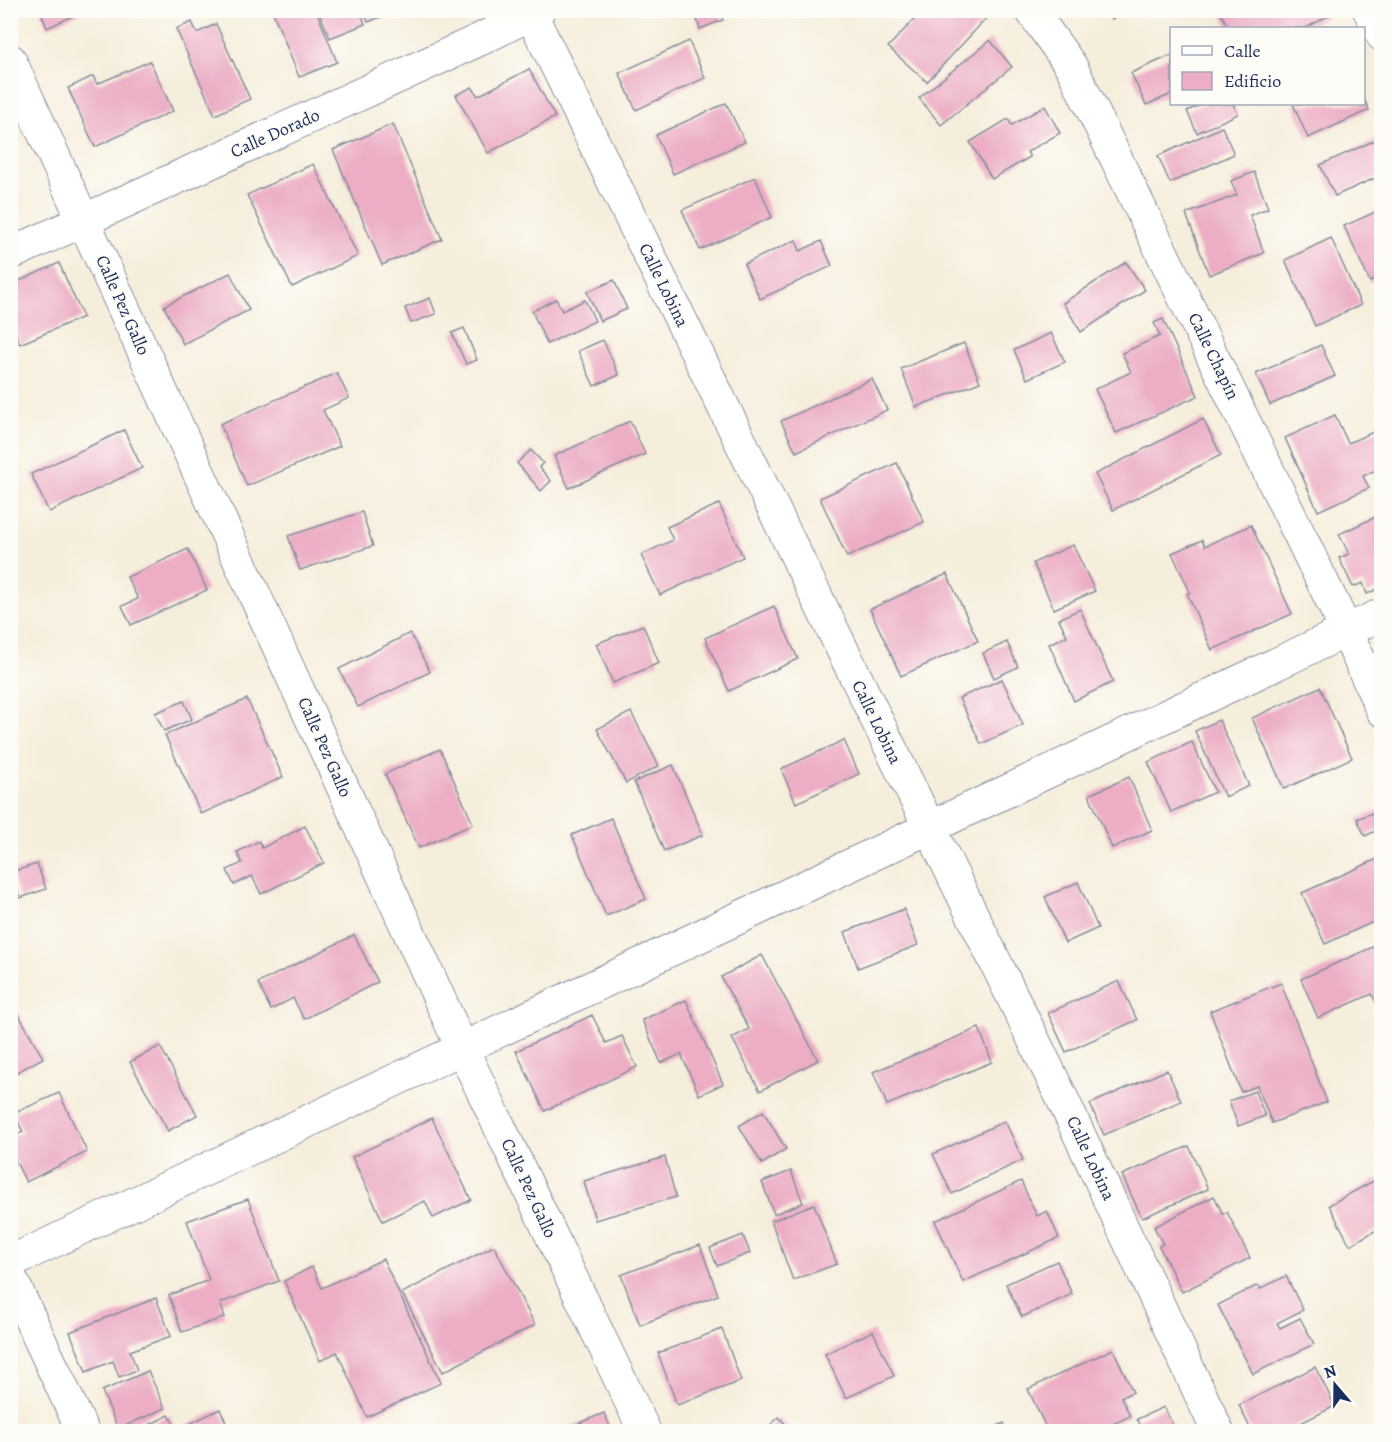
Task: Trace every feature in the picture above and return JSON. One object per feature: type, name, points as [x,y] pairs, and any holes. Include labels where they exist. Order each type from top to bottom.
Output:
[{"type":"street","name":"Calle Chapín","points":[[1031,10],[1071,66],[1346,630],[1382,710]]},
{"type":"street","points":[[1369,10],[1382,35]]},
{"type":"street","name":"Calle Dorado","points":[[10,254],[471,44],[535,12]]},
{"type":"street","name":"Calle Lobina","points":[[535,12],[1068,1110],[1218,1431]]},
{"type":"street","name":"Calle Pez Gallo","points":[[10,60],[462,1048],[645,1431]]},
{"type":"street","points":[[10,1262],[1382,614]]},
{"type":"street","points":[[10,1276],[83,1431]]},
{"type":"building","points":[[40,10],[86,10],[47,28]]},
{"type":"building","points":[[272,10],[289,10],[291,13],[298,10],[316,10],[337,62],[299,77]]},
{"type":"building","points":[[318,10],[360,10],[365,24],[330,38]]},
{"type":"building","points":[[363,10],[396,10],[396,11],[368,22]]},
{"type":"building","points":[[694,10],[719,10],[723,20],[700,29]]},
{"type":"building","points":[[923,10],[994,10],[927,82],[888,47]]},
{"type":"building","points":[[1106,10],[1127,10],[1112,19]]},
{"type":"building","points":[[1219,10],[1328,10],[1330,15],[1308,27],[1228,27]]},
{"type":"building","points":[[192,22],[197,33],[216,24],[250,99],[215,115],[176,29]]},
{"type":"building","points":[[990,40],[1012,67],[941,125],[919,98]]},
{"type":"building","points":[[689,41],[705,78],[636,110],[619,73]]},
{"type":"building","points":[[1170,56],[1170,95],[1146,105],[1131,73]]},
{"type":"building","points":[[150,61],[173,111],[95,147],[68,88],[93,76],[97,84]]},
{"type":"building","points":[[529,69],[555,117],[488,153],[456,95],[472,87],[478,96]]},
{"type":"building","points":[[1365,100],[1369,110],[1308,138],[1293,105],[1365,105]]},
{"type":"building","points":[[726,103],[745,142],[673,174],[656,135]]},
{"type":"building","points":[[1201,105],[1234,105],[1238,114],[1197,133],[1187,111]]},
{"type":"building","points":[[1045,106],[1060,133],[1027,152],[1030,157],[992,179],[970,142],[1008,119],[1012,125]]},
{"type":"building","points":[[393,124],[442,239],[382,265],[333,150]]},
{"type":"building","points":[[1222,127],[1234,154],[1170,183],[1158,156]]},
{"type":"building","points":[[1382,137],[1382,175],[1335,196],[1320,165]]},
{"type":"building","points":[[313,164],[358,256],[292,287],[247,195]]},
{"type":"building","points":[[1254,172],[1268,208],[1250,215],[1264,253],[1209,275],[1186,214],[1237,195],[1231,181]]},
{"type":"building","points":[[755,177],[772,217],[700,250],[682,210]]},
{"type":"building","points":[[1382,209],[1382,276],[1370,282],[1344,226]]},
{"type":"building","points":[[1331,238],[1361,305],[1315,326],[1285,260]]},
{"type":"building","points":[[796,240],[800,251],[821,241],[832,266],[760,299],[744,264]]},
{"type":"building","points":[[1126,262],[1145,290],[1081,332],[1063,303]]},
{"type":"building","points":[[59,263],[83,317],[20,344],[10,322],[10,285]]},
{"type":"building","points":[[230,273],[249,310],[183,344],[164,306]]},
{"type":"building","points":[[614,280],[627,309],[600,321],[587,292]]},
{"type":"building","points":[[430,298],[436,314],[411,323],[405,308]]},
{"type":"building","points":[[556,299],[562,311],[585,300],[595,321],[547,344],[532,311]]},
{"type":"building","points":[[1163,319],[1198,396],[1116,433],[1095,389],[1131,372],[1122,353],[1160,336],[1154,323]]},
{"type":"building","points":[[464,328],[477,360],[466,364],[452,333]]},
{"type":"building","points":[[1051,333],[1065,362],[1027,379],[1014,350]]},
{"type":"building","points":[[603,340],[619,375],[594,386],[578,351]]},
{"type":"building","points":[[964,343],[980,382],[916,407],[901,369]]},
{"type":"building","points":[[1321,345],[1335,376],[1270,405],[1256,374]]},
{"type":"building","points":[[337,373],[349,398],[323,410],[340,446],[247,486],[220,424]]},
{"type":"building","points":[[872,379],[887,410],[796,452],[781,421]]},
{"type":"building","points":[[1335,415],[1348,443],[1380,429],[1382,467],[1363,476],[1369,488],[1318,511],[1285,438]]},
{"type":"building","points":[[1203,419],[1221,455],[1113,510],[1095,474]]},
{"type":"building","points":[[630,421],[645,454],[569,488],[554,456]]},
{"type":"building","points":[[124,430],[142,468],[49,512],[31,474]]},
{"type":"building","points":[[531,450],[543,463],[539,467],[551,481],[541,491],[517,463]]},
{"type":"building","points":[[897,463],[924,522],[847,557],[820,498]]},
{"type":"building","points":[[719,504],[743,557],[660,595],[641,555],[673,540],[667,527]]},
{"type":"building","points":[[362,512],[373,546],[300,570],[288,536]]},
{"type":"building","points":[[1382,514],[1382,587],[1367,594],[1363,583],[1353,587],[1339,558],[1349,554],[1339,534]]},
{"type":"building","points":[[1251,525],[1292,614],[1212,650],[1172,553],[1202,540],[1205,546]]},
{"type":"building","points":[[1073,545],[1095,591],[1054,609],[1033,563]]},
{"type":"building","points":[[188,549],[207,590],[131,625],[122,606],[138,599],[127,577]]},
{"type":"building","points":[[947,574],[978,641],[901,676],[870,609]]},
{"type":"building","points":[[774,606],[798,659],[729,691],[705,638]]},
{"type":"building","points":[[1080,609],[1113,682],[1074,701],[1049,644],[1067,636],[1059,619]]},
{"type":"building","points":[[643,625],[659,663],[613,683],[596,644]]},
{"type":"building","points":[[410,633],[430,672],[358,707],[339,669]]},
{"type":"building","points":[[1007,642],[1018,667],[994,678],[983,653]]},
{"type":"building","points":[[1002,679],[1023,725],[981,744],[959,698]]},
{"type":"building","points":[[1320,687],[1352,758],[1284,789],[1252,718]]},
{"type":"building","points":[[247,699],[283,777],[201,814],[165,735]]},
{"type":"building","points":[[184,701],[192,719],[164,731],[155,713]]},
{"type":"building","points":[[631,712],[659,766],[626,783],[597,729]]},
{"type":"building","points":[[1219,720],[1249,786],[1225,797],[1195,731]]},
{"type":"building","points":[[844,740],[859,774],[796,803],[781,769]]},
{"type":"building","points":[[1192,742],[1215,792],[1171,812],[1148,762]]},
{"type":"building","points":[[440,749],[473,824],[419,848],[385,774]]},
{"type":"building","points":[[673,765],[703,835],[664,851],[634,782]]},
{"type":"building","points":[[1129,777],[1152,830],[1112,848],[1089,795]]},
{"type":"building","points":[[1382,809],[1382,828],[1365,836],[1357,819]]},
{"type":"building","points":[[611,818],[646,899],[606,916],[572,835]]},
{"type":"building","points":[[305,826],[324,863],[261,894],[252,876],[234,885],[227,870],[242,863],[237,852],[259,841],[262,848]]},
{"type":"building","points":[[1382,857],[1382,918],[1325,944],[1302,893]]},
{"type":"building","points":[[37,864],[46,889],[20,898],[11,872]]},
{"type":"building","points":[[1078,882],[1098,928],[1065,943],[1045,897]]},
{"type":"building","points":[[904,909],[918,945],[858,968],[845,932]]},
{"type":"building","points":[[354,935],[378,982],[304,1019],[293,998],[271,1010],[258,983]]},
{"type":"building","points":[[1382,943],[1382,1016],[1372,994],[1318,1018],[1301,979]]},
{"type":"building","points":[[762,955],[818,1060],[760,1091],[732,1038],[749,1029],[721,977]]},
{"type":"building","points":[[1119,981],[1137,1020],[1066,1052],[1048,1013]]},
{"type":"building","points":[[1281,983],[1327,1102],[1272,1123],[1257,1086],[1241,1092],[1210,1011]]},
{"type":"building","points":[[10,999],[43,1058],[10,1076]]},
{"type":"building","points":[[686,1000],[723,1084],[699,1095],[681,1054],[661,1063],[642,1020]]},
{"type":"building","points":[[592,1015],[606,1043],[622,1036],[637,1067],[545,1111],[516,1051]]},
{"type":"building","points":[[979,1028],[992,1062],[887,1105],[873,1072]]},
{"type":"building","points":[[160,1046],[197,1115],[168,1131],[130,1062]]},
{"type":"building","points":[[1167,1070],[1181,1101],[1104,1135],[1090,1104]]},
{"type":"building","points":[[1255,1091],[1265,1116],[1238,1126],[1229,1101]]},
{"type":"building","points":[[59,1093],[87,1152],[26,1182],[10,1150],[10,1138],[23,1132],[14,1113]]},
{"type":"building","points":[[763,1111],[786,1149],[762,1164],[739,1126]]},
{"type":"building","points":[[432,1118],[471,1200],[433,1218],[425,1201],[383,1221],[352,1157]]},
{"type":"building","points":[[1005,1121],[1023,1160],[952,1194],[933,1154]]},
{"type":"building","points":[[1189,1146],[1208,1189],[1142,1218],[1122,1175]]},
{"type":"building","points":[[665,1157],[676,1197],[595,1220],[584,1181]]},
{"type":"building","points":[[791,1171],[803,1203],[774,1214],[762,1182]]},
{"type":"building","points":[[1377,1179],[1382,1188],[1382,1227],[1350,1245],[1329,1205]]},
{"type":"building","points":[[1021,1181],[1037,1216],[1047,1211],[1059,1238],[963,1282],[935,1221]]},
{"type":"building","points":[[1214,1196],[1223,1214],[1227,1212],[1250,1258],[1182,1292],[1159,1246],[1163,1244],[1154,1227]]},
{"type":"building","points":[[248,1199],[279,1281],[220,1303],[225,1317],[182,1332],[169,1295],[209,1280],[187,1221]]},
{"type":"building","points":[[814,1204],[837,1264],[793,1280],[771,1221]]},
{"type":"building","points":[[743,1235],[750,1253],[717,1266],[710,1248]]},
{"type":"building","points":[[700,1245],[718,1295],[640,1325],[621,1275]]},
{"type":"building","points":[[494,1246],[535,1325],[443,1372],[402,1293]]},
{"type":"building","points":[[383,1259],[441,1383],[367,1417],[337,1352],[320,1361],[284,1281],[312,1267],[322,1288]]},
{"type":"building","points":[[1057,1261],[1072,1294],[1022,1317],[1006,1284]]},
{"type":"building","points":[[1286,1276],[1303,1310],[1277,1323],[1280,1328],[1300,1318],[1314,1344],[1253,1374],[1218,1305],[1258,1285],[1260,1289]]},
{"type":"building","points":[[156,1298],[171,1336],[130,1351],[137,1370],[119,1377],[113,1361],[86,1372],[70,1332]]},
{"type":"building","points":[[722,1329],[741,1381],[677,1405],[658,1353]]},
{"type":"building","points":[[873,1331],[894,1376],[846,1398],[825,1354]]},
{"type":"building","points":[[1113,1349],[1133,1392],[1121,1397],[1130,1416],[1096,1432],[1048,1432],[1028,1389]]},
{"type":"building","points":[[1315,1367],[1335,1406],[1283,1432],[1252,1432],[1239,1405]]},
{"type":"building","points":[[148,1371],[165,1408],[118,1429],[102,1391]]},
{"type":"building","points":[[1164,1407],[1176,1432],[1135,1432],[1142,1428],[1137,1419]]},
{"type":"building","points":[[220,1409],[228,1427],[219,1432],[135,1432],[169,1415],[177,1430]]},
{"type":"building","points":[[604,1413],[612,1431],[560,1431]]},
{"type":"building","points":[[779,1417],[792,1432],[763,1432]]},
{"type":"building","points":[[1004,1423],[1008,1432],[985,1432]]}]
